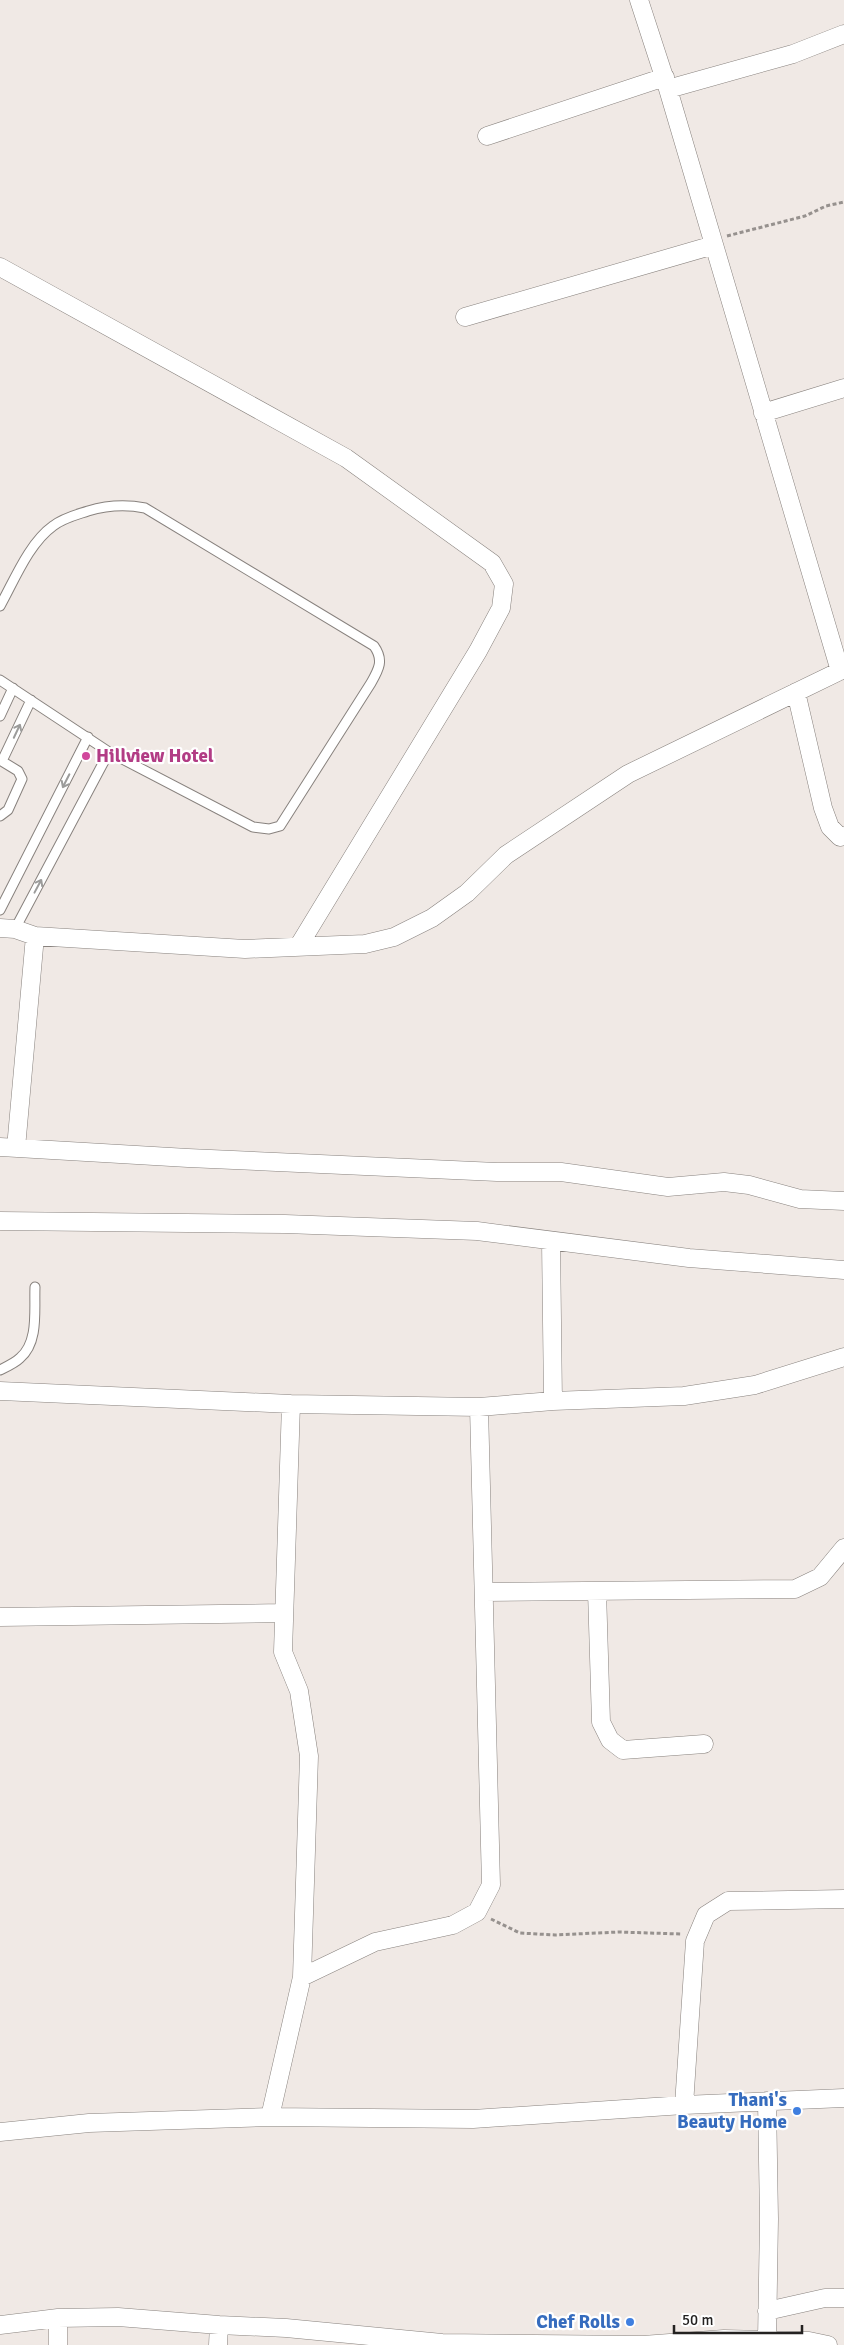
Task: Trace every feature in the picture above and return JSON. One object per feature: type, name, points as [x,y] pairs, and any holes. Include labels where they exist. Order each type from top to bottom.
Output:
[{"type":"street","points":[[8,928],[35,936],[245,949],[365,944],[394,937],[432,918],[467,892],[506,856],[628,774],[842,670],[763,413],[666,83],[639,0]]},
{"type":"street","points":[[486,136],[666,83],[793,54],[844,34]]},
{"type":"street","points":[[465,317],[713,242]]},
{"type":"street","points":[[0,267],[346,458],[492,564],[504,584],[501,608],[478,651],[298,947]]},
{"type":"street","points":[[763,413],[844,388]]},
{"type":"street","points":[[796,692],[823,808],[830,827],[840,837],[844,836]]},
{"type":"street","points":[[35,936],[8,1148],[497,1172],[561,1172],[668,1187],[724,1182],[749,1185],[800,1199],[844,1201]]},
{"type":"street","points":[[0,1221],[285,1224],[477,1231],[689,1258],[842,1268]]},
{"type":"street","points":[[552,1240],[553,1401]]},
{"type":"street","points":[[0,1391],[291,1404],[479,1406],[684,1396],[755,1386],[844,1357]]},
{"type":"street","points":[[270,2117],[302,1977],[309,1756],[299,1690],[283,1652],[291,1404]]},
{"type":"street","points":[[302,1977],[375,1942],[453,1925],[477,1912],[491,1885],[479,1406]]},
{"type":"street","points":[[484,1592],[794,1589],[820,1577],[844,1548]]},
{"type":"street","points":[[596,1591],[601,1722],[610,1740],[624,1750],[704,1744]]},
{"type":"street","points":[[0,1617],[284,1613]]},
{"type":"street","points":[[684,2104],[695,1941],[706,1915],[728,1901],[844,1900]]},
{"type":"street","points":[[0,2132],[89,2123],[270,2117],[474,2119],[619,2111],[684,2104],[844,2098]]},
{"type":"street","points":[[767,2101],[769,2219],[767,2340]]},
{"type":"street","points":[[767,2310],[825,2298],[844,2298]]},
{"type":"street","points":[[0,2325],[58,2318],[118,2317],[286,2328],[442,2343],[643,2345],[724,2339],[808,2341],[828,2345]]},
{"type":"street","points":[[58,2318],[58,2345]]},
{"type":"street","points":[[218,2345],[219,2325]]},
{"type":"lane","points":[[0,606],[30,552],[51,526],[67,517],[106,506],[128,504],[145,508],[374,646],[380,655],[380,667],[371,683],[297,802],[280,826],[274,829],[253,826],[110,752],[0,680]]},
{"type":"lane","points":[[0,716],[13,688]]},
{"type":"lane","points":[[0,816],[8,810],[22,779],[18,771],[1,761],[31,700]]},
{"type":"lane","points":[[0,910],[88,737]]},
{"type":"lane","points":[[8,928],[110,752]]},
{"type":"lane","points":[[0,1370],[21,1358],[31,1344],[34,1330],[35,1287]]},
{"type":"path","points":[[713,242],[805,216],[826,206],[844,202]]},
{"type":"path","points":[[477,1912],[520,1933],[554,1935],[618,1932],[680,1934],[695,1941]]},
{"type":"place","name":"Hillview Hotel","points":[[86,756]]},
{"type":"place","name":"Thani's Beauty Home","points":[[797,2111]]},
{"type":"place","name":"Chef Rolls","points":[[630,2322]]}]
